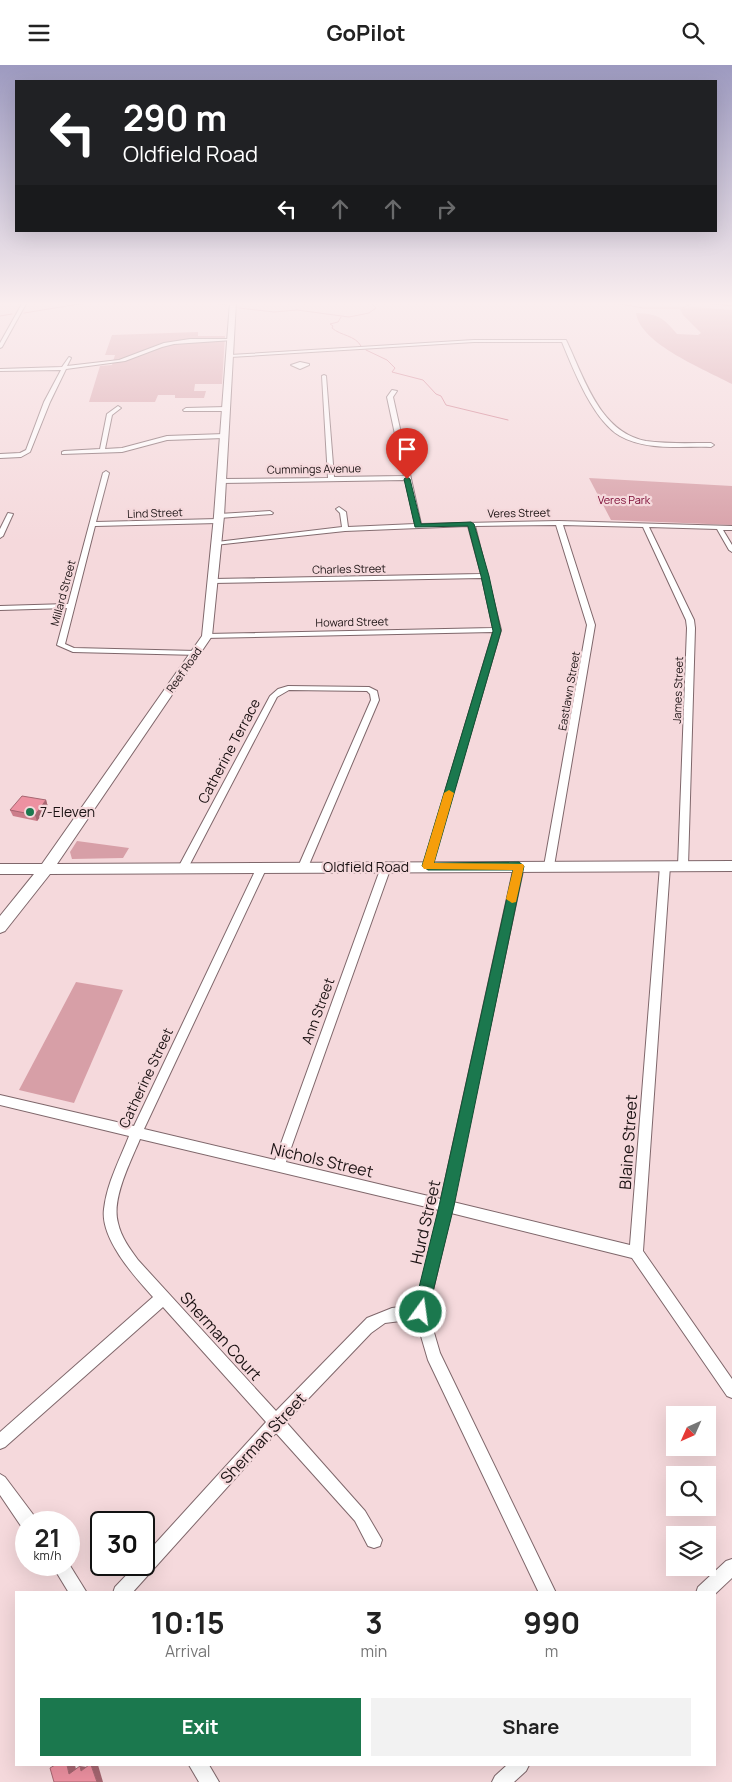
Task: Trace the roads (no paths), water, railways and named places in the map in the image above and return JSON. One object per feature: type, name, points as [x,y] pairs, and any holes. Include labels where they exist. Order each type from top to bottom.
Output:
[{"type":"street","points":[[0,455],[25,454],[28,451],[58,382]]},
{"type":"street","name":"Reef Road","points":[[0,927],[46,869],[208,636],[222,481],[228,382]]},
{"type":"street","points":[[324,382],[330,479]]},
{"type":"street","points":[[583,382],[601,412],[618,432],[634,439],[657,443],[711,445]]},
{"type":"street","points":[[394,391],[390,397],[418,526]]},
{"type":"street","points":[[102,451],[110,414],[118,408]]},
{"type":"street","points":[[186,410],[226,409]]},
{"type":"street","points":[[64,453],[126,449],[167,438],[224,436]]},
{"type":"street","name":"Millard Street","points":[[106,473],[61,643],[65,648],[73,650],[196,653]]},
{"type":"street","name":"Cummings Avenue","points":[[222,481],[407,479]]},
{"type":"street","points":[[339,509],[343,512],[346,529]]},
{"type":"street","points":[[0,536],[10,513]]},
{"type":"street","name":"Lind Street","points":[[93,524],[218,518],[270,513]]},
{"type":"street","name":"Veres Street","points":[[217,544],[346,529],[471,524],[559,523],[732,529]]},
{"type":"street","name":"Eastlawn Street","points":[[550,866],[591,625],[559,523]]},
{"type":"street","points":[[428,866],[497,631],[471,524]]},
{"type":"street","name":"James Street","points":[[645,525],[690,620],[691,628],[682,866]]},
{"type":"street","points":[[718,528],[732,550]]},
{"type":"street","name":"Charles Street","points":[[214,581],[485,576]]},
{"type":"street","points":[[0,608],[71,606]]},
{"type":"street","name":"Howard Street","points":[[208,636],[497,631]]},
{"type":"street","name":"Catherine Terrace","points":[[184,866],[274,696],[288,689],[369,689],[374,693],[375,700],[303,867]]},
{"type":"street","name":"Oldfield Road","points":[[0,869],[184,866],[732,866]]},
{"type":"street","name":"Hurd Street","points":[[519,866],[446,1206],[421,1312],[433,1355],[547,1591]]},
{"type":"street","name":"Blaine Street","points":[[636,1253],[665,866]]},
{"type":"street","name":"Catherine Street","points":[[163,1298],[133,1265],[122,1249],[111,1223],[112,1197],[137,1132],[262,867]]},
{"type":"street","name":"Ann Street","points":[[279,1166],[386,867]]},
{"type":"street","name":"Nichols Street","points":[[0,1100],[636,1253]]},
{"type":"street","points":[[636,1253],[732,1391]]},
{"type":"street","name":"Sherman Court","points":[[0,1442],[163,1298],[350,1503],[374,1540]]},
{"type":"street","name":"Sherman Street","points":[[123,1591],[275,1423],[373,1322],[389,1314],[421,1312]]},
{"type":"street","points":[[0,1482],[21,1511]]},
{"type":"street","points":[[706,1591],[732,1567]]},
{"type":"street","points":[[67,1576],[78,1591]]},
{"type":"street","points":[[199,1766],[210,1782]]},
{"type":"street","points":[[501,1782],[519,1766]]},
{"type":"waterway","points":[[425,382],[436,394],[441,396],[446,405],[508,420]]},
{"type":"place","name":"7-Eleven","points":[[30,812]]},
{"type":"park label","name":"Veres Park","points":[[624,500]]}]
